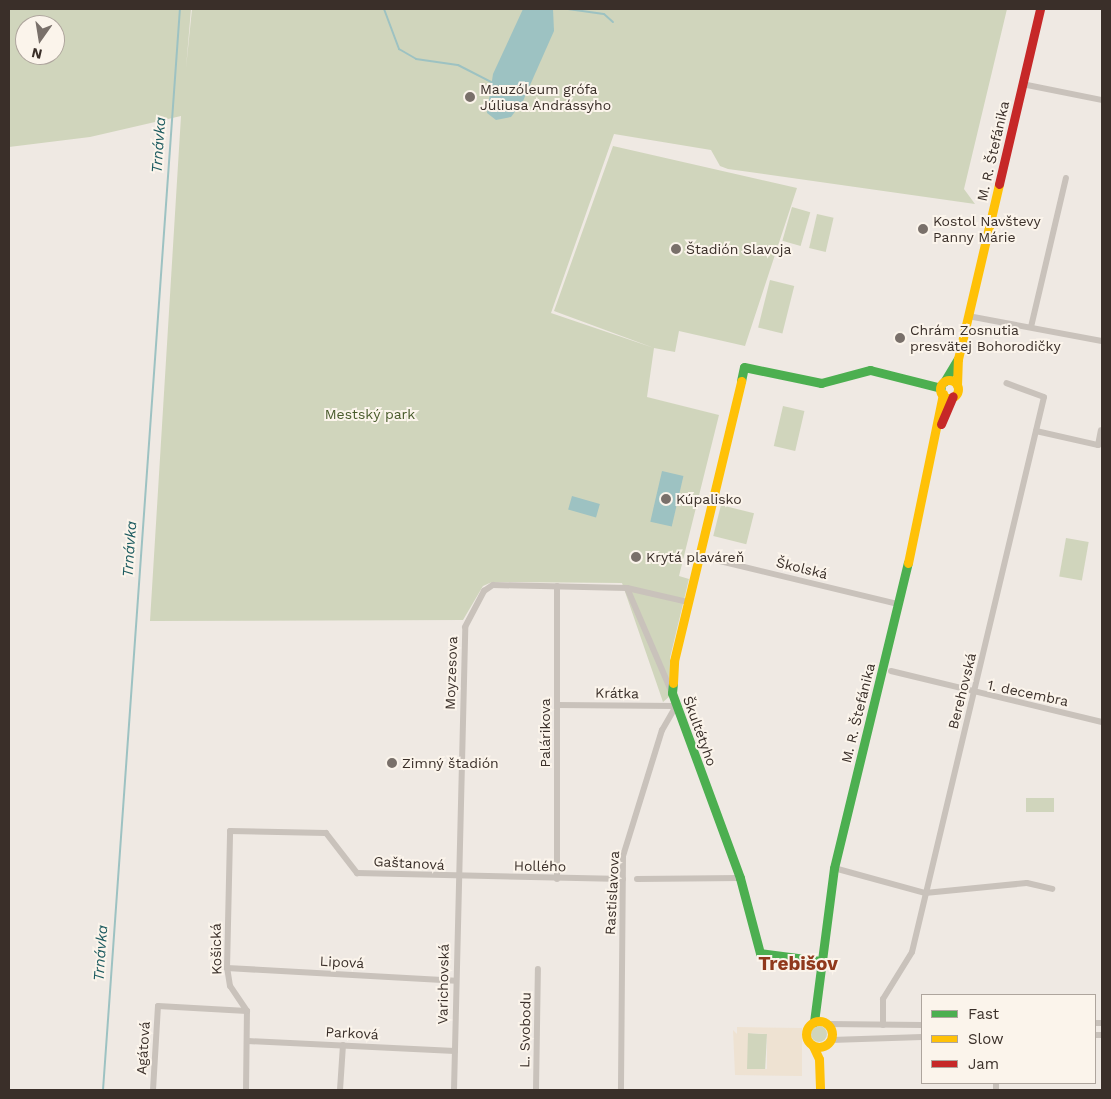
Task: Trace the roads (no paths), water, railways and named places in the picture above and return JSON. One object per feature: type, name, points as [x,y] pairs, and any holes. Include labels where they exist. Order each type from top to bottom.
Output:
[{"type":"street","name":"M. R. Štefánika","points":[[939,427],[957,385],[958,359],[1040,9]]},
{"type":"street","points":[[1022,84],[1102,100]]},
{"type":"street","points":[[1031,327],[1066,178]]},
{"type":"street","points":[[968,316],[1102,341]]},
{"type":"street","name":"M. R. Štefánika","points":[[828,1043],[817,1008],[820,960],[834,868],[939,427],[943,388],[958,359]]},
{"type":"street","name":"Škultétyho","points":[[820,960],[760,953],[740,878],[672,694],[674,661],[744,367],[821,383],[870,370],[943,388]]},
{"type":"street","name":"Berehovská","points":[[890,1037],[886,1025],[883,999],[912,952],[1044,397],[1006,383]]},
{"type":"street","points":[[943,388],[957,385]]},
{"type":"street","points":[[943,388],[953,396]]},
{"type":"street","points":[[1036,431],[1098,445],[1102,430]]},
{"type":"street","name":"Školská","points":[[699,556],[898,604]]},
{"type":"street","name":"Moyzesova","points":[[457,878],[465,627],[487,586],[627,588],[688,602]]},
{"type":"street","name":"Palárikova","points":[[557,586],[557,879]]},
{"type":"street","points":[[627,588],[672,694]]},
{"type":"street","name":"1. decembra","points":[[891,671],[974,694],[1102,722]]},
{"type":"street","name":"Krátka","points":[[557,704],[676,706]]},
{"type":"street","name":"Rastislavova","points":[[621,1090],[623,856],[662,730],[676,706]]},
{"type":"street","name":"Gaštanová","points":[[230,832],[326,833],[357,873],[457,878]]},
{"type":"street","name":"Košická","points":[[230,832],[227,968],[230,986],[247,1011]]},
{"type":"street","points":[[834,868],[925,893],[1027,883],[1052,889]]},
{"type":"street","name":"Hollého","points":[[457,878],[623,879]]},
{"type":"street","name":"Varichovská","points":[[454,1090],[457,878]]},
{"type":"street","points":[[637,879],[740,878]]},
{"type":"street","name":"Lipová","points":[[227,968],[456,981]]},
{"type":"street","name":"L. Svobodu","points":[[536,1090],[538,969]]},
{"type":"street","name":"Agátová","points":[[153,1090],[158,1006],[247,1011]]},
{"type":"street","points":[[246,1090],[247,1011]]},
{"type":"street","points":[[820,1090],[819,1059],[806,1034],[821,1023],[921,1025]]},
{"type":"street","points":[[813,1046],[890,1037],[921,1037]]},
{"type":"street","name":"Parková","points":[[248,1041],[343,1044],[455,1051]]},
{"type":"street","points":[[819,1059],[828,1043]]},
{"type":"street","points":[[340,1090],[343,1044]]},
{"type":"water","points":[[523,9],[553,9],[554,31],[523,101],[511,117],[496,120],[487,113],[493,74]]},
{"type":"water","name":"Kúpalisko","points":[[662,471],[683,476],[672,527],[650,522]]},
{"type":"water","points":[[572,496],[600,504],[596,517],[568,509]]},
{"type":"waterway","name":"Trnávka","points":[[103,1090],[180,9]]},
{"type":"waterway","points":[[384,9],[399,49],[416,59],[458,65],[495,84]]},
{"type":"waterway","points":[[568,9],[604,14],[613,22]]},
{"type":"place","name":"Mauzóleum grófa Júliusa Andrássyho","points":[[470,97]]},
{"type":"place","name":"Kostol Navštevy Panny Márie","points":[[923,229]]},
{"type":"place","name":"Štadión Slavoja","points":[[676,249]]},
{"type":"place","name":"Chrám Zosnutia presvätej Bohorodičky","points":[[900,338]]},
{"type":"place","name":"Kúpalisko","points":[[666,499]]},
{"type":"place","name":"Krytá plaváreň","points":[[636,557]]},
{"type":"place","name":"Zimný štadión","points":[[392,763]]},
{"type":"district","name":"Trebišov","points":[[798,964]]},
{"type":"park label","name":"Mestský park","points":[[370,414]]}]
